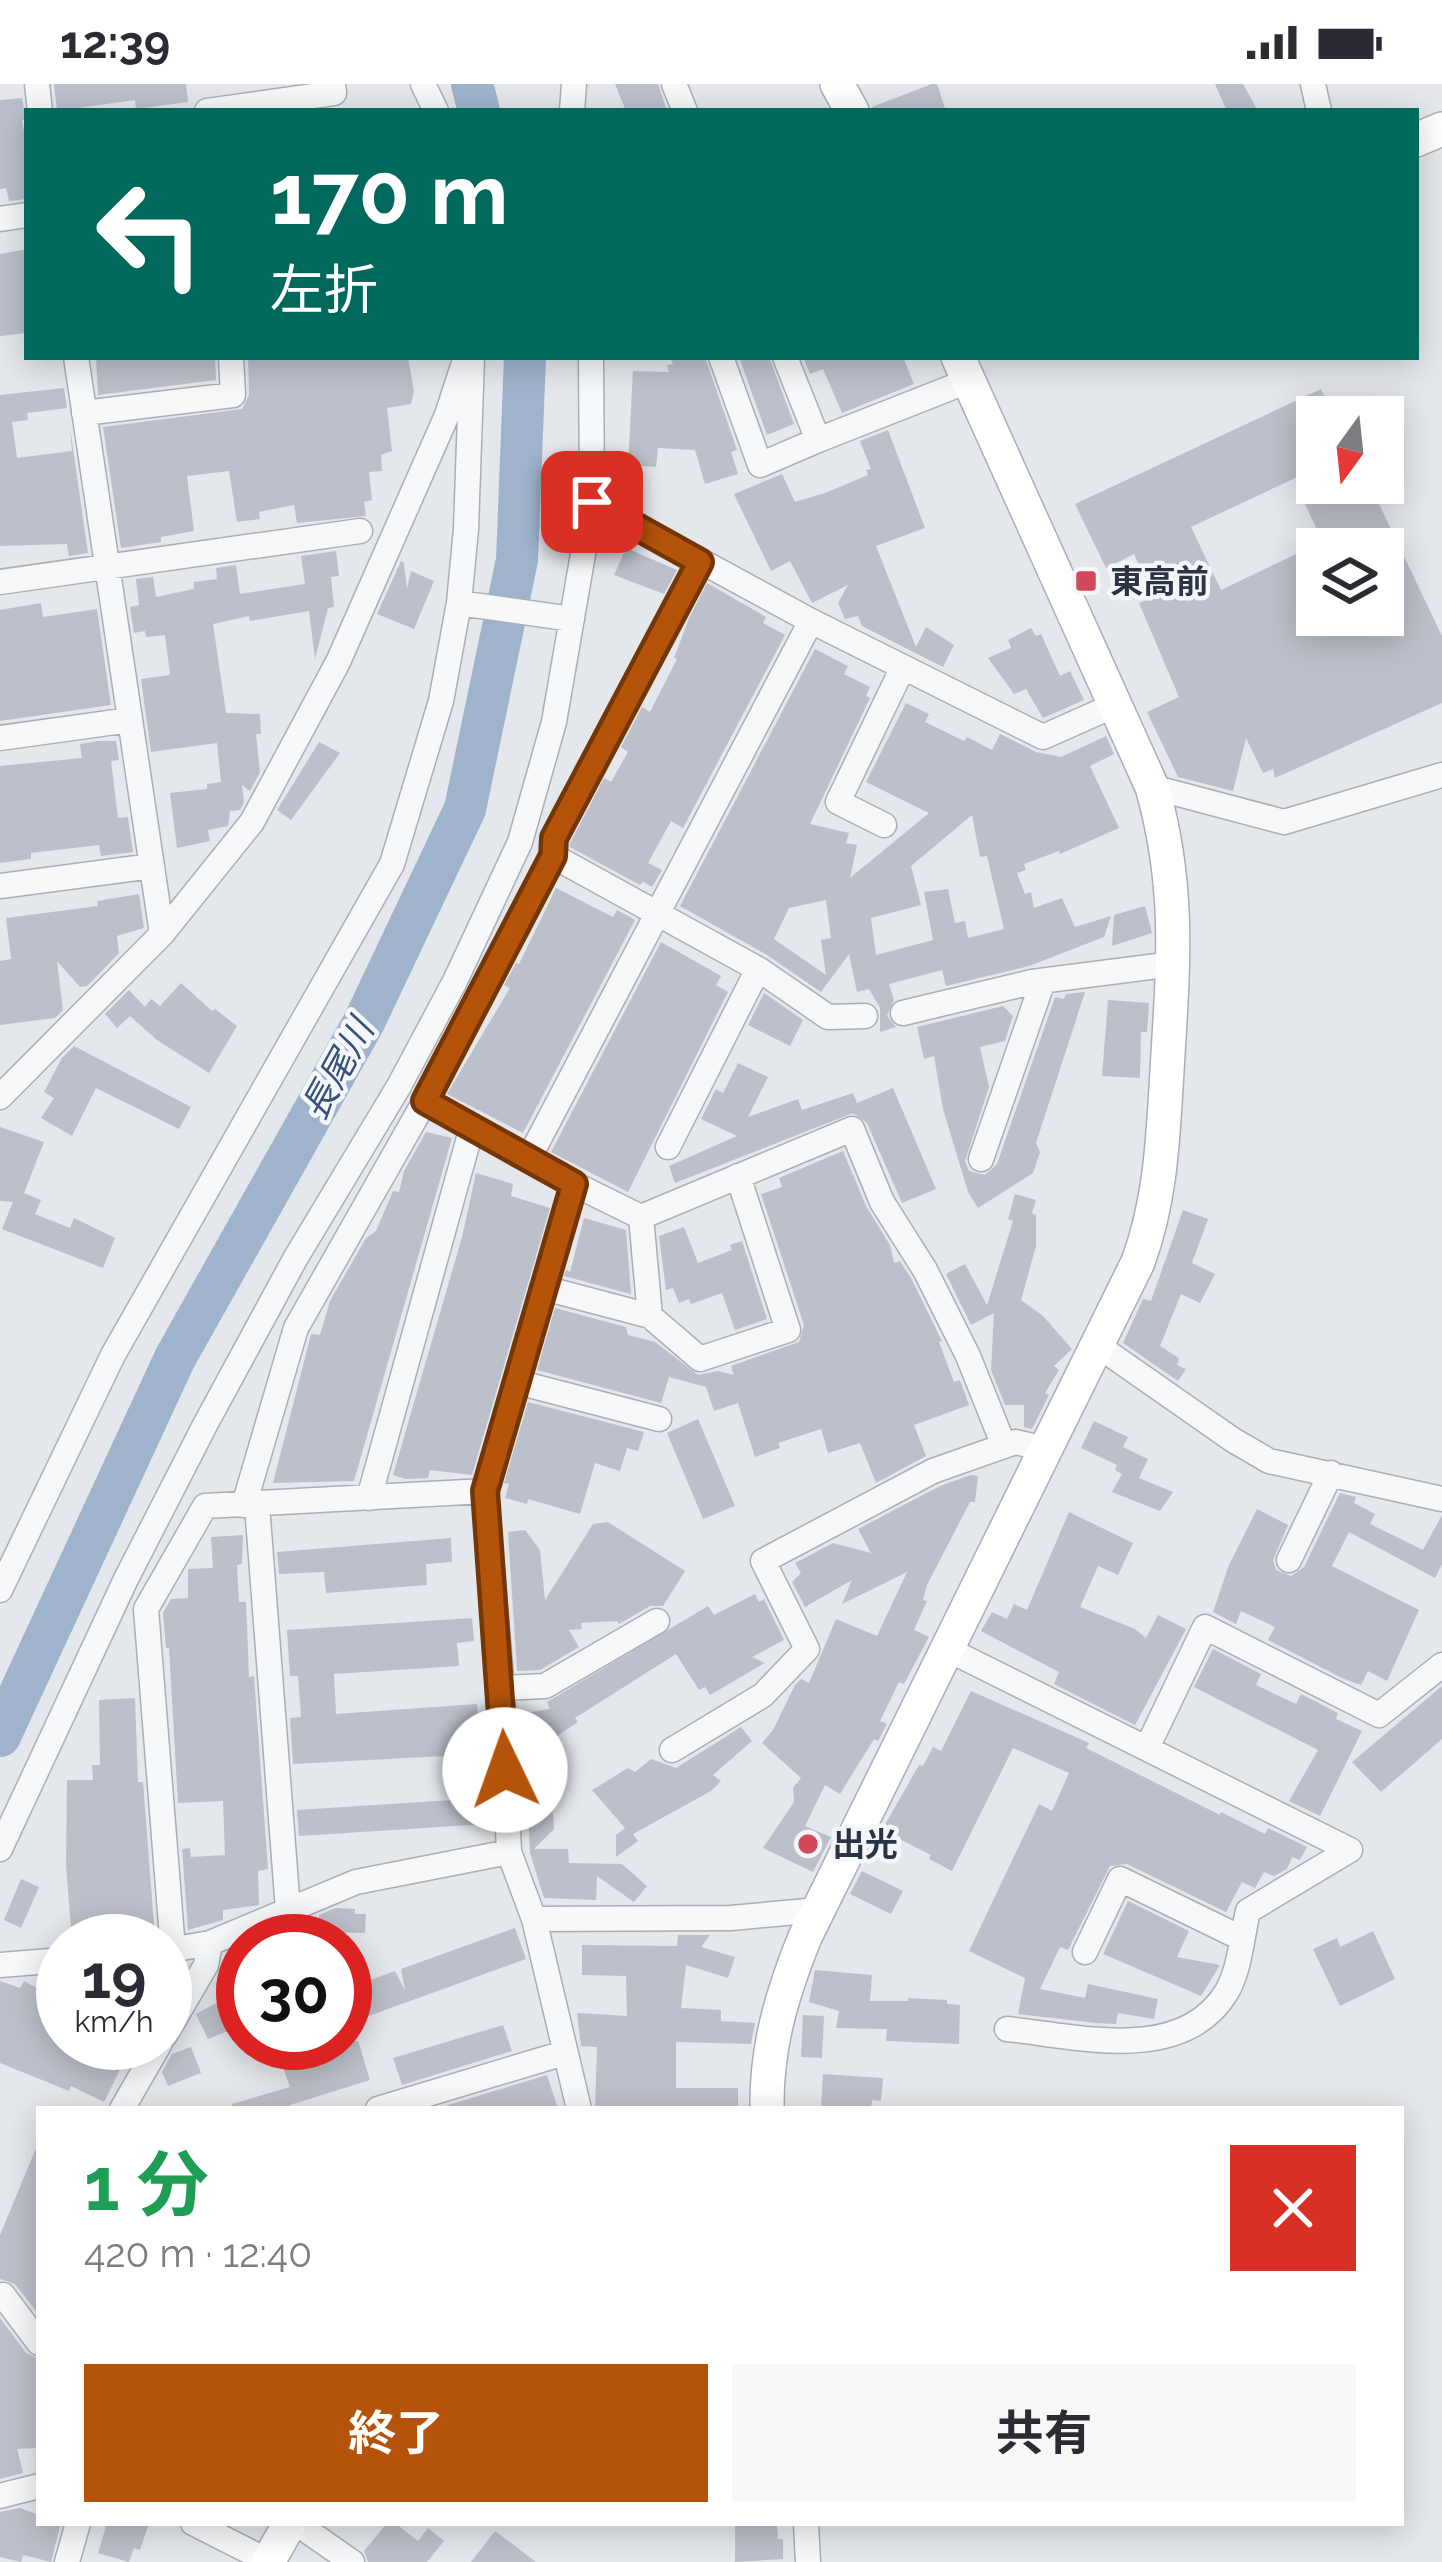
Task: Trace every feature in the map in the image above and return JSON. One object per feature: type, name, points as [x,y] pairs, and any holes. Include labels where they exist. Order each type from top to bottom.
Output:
[{"type":"street","points":[[228,108],[334,93],[333,84]]},
{"type":"street","points":[[76,360],[162,934]]},
{"type":"street","points":[[84,413],[233,394],[231,360]]},
{"type":"street","points":[[0,1097],[162,934],[252,822],[338,662],[469,360]]},
{"type":"street","points":[[0,1590],[113,1355],[392,864],[441,701],[459,603],[466,529],[470,360]]},
{"type":"street","points":[[0,1849],[126,1580],[205,1425],[295,1259],[399,1086],[520,842],[554,722],[592,502],[591,360]]},
{"type":"street","points":[[722,360],[760,465],[963,369],[1152,787],[1173,881],[1160,1186],[1138,1262],[818,1910],[775,2018],[766,2066],[767,2106]]},
{"type":"street","points":[[786,360],[818,440]]},
{"type":"street","points":[[592,502],[811,621],[1043,737],[1115,705]]},
{"type":"street","points":[[0,582],[360,532]]},
{"type":"street","points":[[288,1910],[250,1505],[296,1328],[425,1101],[553,856],[554,838],[700,562]]},
{"type":"street","points":[[459,603],[572,619]]},
{"type":"street","points":[[529,1158],[811,621]]},
{"type":"street","points":[[884,825],[838,802],[903,667]]},
{"type":"street","points":[[0,738],[130,721]]},
{"type":"street","points":[[1152,787],[1284,822],[1442,775]]},
{"type":"street","points":[[553,856],[758,970],[828,1017],[865,1016]]},
{"type":"street","points":[[0,886],[152,866]]},
{"type":"street","points":[[903,1013],[1043,981],[1173,964]]},
{"type":"street","points":[[668,1147],[758,970]]},
{"type":"street","points":[[981,1159],[1043,981]]},
{"type":"street","points":[[425,1101],[641,1216],[852,1129],[882,1202],[925,1270],[968,1356],[1004,1446]]},
{"type":"street","points":[[369,1498],[472,1127]]},
{"type":"street","points":[[544,1288],[650,1316],[700,1359],[788,1330],[738,1176]]},
{"type":"street","points":[[574,1184],[485,1491],[502,1688],[509,1852],[534,1919],[578,2106]]},
{"type":"street","points":[[641,1216],[650,1316]]},
{"type":"street","points":[[1097,1345],[1269,1461],[1442,1499]]},
{"type":"street","points":[[517,1382],[659,1419]]},
{"type":"street","points":[[672,1750],[763,1696],[807,1649],[764,1561],[933,1471],[1015,1442],[1045,1449]]},
{"type":"street","points":[[1288,1560],[1331,1473]]},
{"type":"street","points":[[167,1914],[146,1609],[205,1506],[485,1491]]},
{"type":"street","points":[[502,1688],[545,1685],[657,1621]]},
{"type":"street","points":[[1147,1748],[1204,1627],[1378,1715],[1442,1666]]},
{"type":"street","points":[[947,1649],[1351,1850],[1248,1911],[1226,1992],[1184,2030],[1163,2038],[1132,2040],[1007,2030]]},
{"type":"street","points":[[192,1947],[356,1882],[509,1852]]},
{"type":"street","points":[[1085,1952],[1120,1879],[1241,1938]]},
{"type":"street","points":[[534,1919],[731,1918],[818,1910]]},
{"type":"street","points":[[192,1989],[206,1965],[210,1943]]},
{"type":"street","points":[[0,1965],[36,1962]]},
{"type":"street","points":[[388,2106],[564,2053]]},
{"type":"street","points":[[124,2106],[144,2070]]},
{"type":"street","points":[[3,2295],[36,2339]]},
{"type":"street","points":[[0,2496],[36,2487]]},
{"type":"street","points":[[67,2562],[77,2526]]},
{"type":"street","points":[[199,2526],[268,2562],[291,2526]]},
{"type":"street","points":[[298,2526],[352,2562]]},
{"type":"street","points":[[806,2526],[808,2562]]},
{"type":"building","points":[[54,84],[186,84],[188,102],[136,108],[135,100],[57,108]]},
{"type":"building","points":[[615,84],[658,84],[666,108],[625,108]]},
{"type":"building","points":[[937,84],[945,108],[872,108]]},
{"type":"building","points":[[1215,84],[1243,84],[1256,108],[1226,108]]},
{"type":"building","points":[[22,98],[24,199],[9,201],[6,188],[0,189],[0,100]]},
{"type":"building","points":[[24,250],[24,333],[0,336],[0,254]]},
{"type":"building","points":[[96,360],[215,360],[216,380],[98,395]]},
{"type":"building","points":[[248,360],[409,360],[414,391],[411,404],[387,408],[392,451],[381,455],[382,471],[369,472],[372,500],[364,502],[366,516],[297,523],[294,505],[259,512],[260,519],[237,522],[229,471],[187,476],[194,531],[121,548],[103,427],[242,409],[249,395]]},
{"type":"building","points":[[671,360],[706,360],[737,450],[731,452],[738,474],[705,484],[695,450],[658,448],[656,467],[628,465],[633,371],[669,372],[667,365],[673,364]]},
{"type":"building","points":[[740,360],[770,360],[794,424],[767,435]]},
{"type":"building","points":[[804,360],[904,360],[914,384],[842,413],[823,369],[810,374]]},
{"type":"building","points":[[64,388],[67,408],[27,413],[28,420],[12,422],[17,458],[72,451],[70,427],[88,553],[69,556],[67,544],[0,546],[0,395]]},
{"type":"building","points":[[1296,401],[1296,478],[1191,527],[1221,590],[1296,554],[1296,636],[1404,636],[1404,556],[1442,636],[1442,703],[1275,778],[1273,769],[1263,773],[1246,738],[1233,791],[1178,777],[1147,712],[1179,697],[1139,603],[1154,597],[1134,554],[1106,568],[1075,504]]},
{"type":"building","points":[[888,430],[925,528],[876,546],[916,647],[926,627],[954,645],[943,667],[862,626],[858,616],[845,619],[838,603],[848,585],[812,603],[790,561],[771,571],[734,494],[782,474],[795,502],[825,493],[868,475],[866,470],[871,469],[860,441]]},
{"type":"building","points":[[1305,504],[1379,504],[1390,528],[1316,528]]},
{"type":"building","points":[[626,548],[677,570],[664,594],[614,575]]},
{"type":"building","points":[[336,551],[339,576],[331,577],[334,607],[328,608],[315,659],[309,611],[213,624],[226,713],[260,714],[261,734],[256,734],[260,772],[250,791],[242,785],[244,802],[240,810],[230,811],[228,826],[208,830],[210,841],[177,848],[170,793],[207,789],[207,784],[221,782],[217,743],[151,752],[141,679],[170,675],[165,635],[134,633],[130,607],[139,605],[136,579],[153,577],[156,597],[194,589],[194,582],[217,579],[216,568],[236,565],[240,594],[305,584],[301,556]]},
{"type":"building","points":[[401,561],[407,589],[411,571],[434,581],[414,629],[377,614]]},
{"type":"building","points":[[707,583],[766,617],[763,623],[785,635],[683,828],[671,821],[648,863],[662,870],[652,887],[640,885],[570,843],[604,778],[611,782],[628,752],[621,747],[642,707],[650,712]]},
{"type":"building","points":[[41,603],[43,617],[97,609],[111,705],[0,721],[0,610]]},
{"type":"building","points":[[1031,628],[1036,636],[1041,634],[1060,676],[1070,671],[1084,700],[1043,718],[1026,689],[1014,694],[988,658],[1011,648],[1008,640]]},
{"type":"building","points":[[815,649],[848,666],[844,674],[870,687],[866,696],[870,698],[810,824],[849,833],[846,843],[857,845],[850,878],[929,813],[866,782],[906,703],[929,714],[925,722],[992,750],[1000,734],[1036,752],[1061,757],[1106,736],[1114,754],[1090,766],[1119,828],[1024,864],[1026,870],[1017,873],[1025,894],[1031,892],[1034,908],[1062,898],[1075,927],[1111,916],[1104,937],[1029,966],[946,986],[942,970],[889,984],[894,1000],[887,1016],[896,1027],[880,1032],[880,1008],[869,989],[857,992],[849,954],[821,992],[680,906]],"holes":[[[972,815],[980,857],[987,856],[1004,929],[968,938],[965,921],[955,923],[948,889],[924,892],[933,940],[876,955],[871,918],[921,905],[911,866]],[[826,900],[831,938],[821,940],[826,975],[774,939],[789,908]]]},
{"type":"building","points":[[116,741],[119,760],[111,761],[118,818],[128,817],[133,852],[101,856],[99,845],[31,853],[31,859],[0,863],[0,766],[82,758],[80,744]]},
{"type":"building","points":[[319,742],[340,753],[291,820],[277,810]]},
{"type":"building","points":[[556,888],[613,917],[617,910],[635,920],[523,1133],[447,1094],[510,988],[504,985]]},
{"type":"building","points":[[139,894],[144,928],[117,936],[119,953],[87,986],[80,987],[57,961],[63,1010],[55,1018],[0,1025],[0,961],[11,959],[6,918],[98,906],[97,901]]},
{"type":"building","points":[[1145,906],[1152,933],[1112,946],[1114,915]]},
{"type":"building","points":[[661,942],[721,976],[716,985],[728,992],[628,1192],[551,1152]]},
{"type":"building","points":[[181,983],[237,1026],[209,1073],[157,1040],[130,1016],[117,1028],[105,1014],[129,990],[145,1007],[151,999],[160,1006]]},
{"type":"building","points":[[1085,992],[1036,1143],[1040,1152],[1033,1173],[978,1208],[968,1192],[943,1109],[934,1056],[924,1059],[917,1027],[1003,1006],[1013,1016],[1005,1041],[980,1047],[989,1087],[965,1161],[969,1171],[985,1175],[997,1164],[1055,997]]},
{"type":"building","points":[[764,993],[803,1020],[790,1046],[748,1025]]},
{"type":"building","points":[[1108,1000],[1149,1003],[1147,1032],[1141,1032],[1140,1078],[1102,1076]]},
{"type":"building","points":[[74,1046],[191,1107],[179,1129],[96,1088],[72,1136],[41,1118],[54,1098],[44,1092]]},
{"type":"building","points":[[738,1063],[768,1077],[748,1117],[798,1099],[802,1110],[853,1093],[857,1103],[893,1088],[936,1189],[902,1203],[867,1123],[853,1113],[675,1183],[669,1166],[737,1136],[701,1119],[716,1089],[723,1093]]},
{"type":"building","points":[[0,1127],[44,1142],[24,1193],[41,1200],[35,1214],[70,1228],[74,1218],[115,1238],[103,1268],[2,1229],[13,1202],[0,1201]]},
{"type":"building","points":[[426,1132],[452,1138],[354,1481],[273,1483],[311,1334],[320,1335],[330,1301],[366,1238],[376,1231],[393,1191],[399,1192],[404,1171]]},
{"type":"building","points":[[843,1151],[867,1208],[890,1245],[894,1263],[900,1261],[911,1278],[942,1341],[954,1382],[960,1380],[969,1405],[914,1425],[926,1456],[876,1483],[860,1443],[828,1453],[821,1429],[778,1443],[780,1448],[755,1457],[738,1403],[714,1411],[706,1387],[669,1377],[661,1403],[537,1370],[555,1308],[626,1327],[628,1335],[655,1342],[698,1375],[718,1371],[734,1375],[731,1366],[799,1342],[804,1325],[761,1194],[782,1187],[779,1178]]},
{"type":"building","points":[[476,1173],[513,1184],[511,1196],[550,1208],[472,1475],[430,1470],[428,1478],[405,1479],[393,1475]]},
{"type":"building","points":[[1015,1194],[1036,1200],[1032,1213],[1036,1215],[1036,1246],[1021,1300],[1043,1316],[1072,1349],[1054,1366],[1059,1370],[1032,1429],[1024,1427],[1024,1405],[1005,1405],[991,1370],[994,1313],[971,1325],[946,1274],[965,1264],[987,1305],[1013,1221],[1008,1219]]},
{"type":"building","points":[[1183,1210],[1208,1219],[1192,1263],[1215,1274],[1200,1303],[1181,1294],[1160,1346],[1179,1358],[1177,1365],[1186,1369],[1178,1381],[1123,1343],[1143,1299],[1151,1301]]},
{"type":"building","points":[[584,1218],[626,1230],[631,1294],[564,1276],[566,1270],[570,1272]]},
{"type":"building","points":[[684,1227],[698,1263],[742,1241],[767,1319],[735,1330],[722,1293],[691,1304],[689,1299],[679,1303],[673,1288],[666,1290],[659,1236]]},
{"type":"building","points":[[528,1402],[644,1432],[638,1451],[627,1448],[620,1471],[595,1463],[580,1514],[528,1499],[527,1504],[505,1498],[509,1484],[504,1483]]},
{"type":"building","points":[[698,1419],[735,1506],[703,1519],[667,1433]]},
{"type":"building","points":[[1094,1421],[1128,1437],[1123,1447],[1148,1459],[1139,1478],[1173,1492],[1160,1511],[1112,1492],[1122,1474],[1115,1470],[1117,1465],[1081,1448]]},
{"type":"building","points":[[971,1475],[978,1476],[975,1502],[970,1502],[927,1585],[923,1600],[927,1601],[914,1630],[929,1637],[904,1684],[899,1682],[880,1721],[887,1724],[878,1741],[874,1739],[840,1794],[825,1785],[805,1826],[831,1837],[813,1872],[763,1848],[794,1802],[793,1788],[801,1778],[762,1743],[795,1685],[801,1679],[809,1683],[836,1619],[877,1636],[907,1572],[842,1604],[852,1580],[805,1607],[792,1582],[801,1573],[795,1563],[833,1543],[871,1553],[858,1529]]},
{"type":"building","points":[[1340,1493],[1356,1497],[1354,1503],[1375,1514],[1370,1524],[1423,1550],[1442,1515],[1442,1564],[1435,1578],[1349,1532],[1332,1566],[1419,1610],[1387,1681],[1368,1671],[1361,1685],[1344,1679],[1268,1640],[1275,1627],[1241,1611],[1236,1624],[1213,1612],[1229,1565],[1257,1509],[1288,1525],[1273,1560],[1276,1570],[1291,1576],[1304,1567]]},
{"type":"building","points":[[1069,1512],[1133,1543],[1118,1575],[1098,1566],[1080,1607],[1146,1638],[1158,1615],[1186,1629],[1135,1725],[1054,1684],[1059,1672],[981,1631],[992,1612],[1007,1619],[1014,1604],[1027,1610]]},
{"type":"building","points":[[608,1522],[685,1571],[663,1606],[650,1606],[619,1624],[581,1623],[582,1629],[569,1630],[579,1647],[540,1670],[517,1671],[508,1532],[525,1530],[540,1550],[545,1600],[593,1524]]},
{"type":"building","points":[[243,1535],[242,1564],[237,1565],[239,1602],[246,1602],[268,1869],[258,1871],[259,1905],[223,1910],[216,1914],[216,1922],[192,1929],[182,1849],[190,1848],[191,1857],[225,1855],[223,1801],[178,1803],[163,1613],[171,1599],[188,1598],[188,1569],[213,1568],[211,1537]]},
{"type":"building","points":[[451,1538],[452,1562],[426,1564],[427,1585],[326,1593],[324,1572],[279,1574],[277,1552]]},
{"type":"building","points":[[755,1594],[759,1602],[764,1599],[784,1640],[752,1657],[765,1663],[710,1695],[705,1687],[699,1690],[676,1654],[575,1718],[578,1722],[548,1742],[554,1829],[534,1849],[568,1849],[569,1863],[622,1864],[647,1886],[634,1902],[597,1876],[596,1900],[544,1898],[530,1853],[520,1728],[525,1727],[525,1713],[550,1709],[547,1702],[708,1606],[714,1615]]},
{"type":"building","points":[[472,1618],[474,1641],[457,1643],[459,1666],[334,1674],[336,1714],[477,1704],[479,1728],[461,1729],[463,1755],[293,1764],[290,1718],[301,1717],[298,1676],[290,1676],[287,1630]]},
{"type":"building","points":[[1213,1649],[1261,1674],[1256,1685],[1296,1704],[1301,1694],[1362,1731],[1320,1816],[1289,1801],[1318,1750],[1194,1687]]},
{"type":"building","points":[[1442,1686],[1442,1739],[1381,1792],[1352,1762]]},
{"type":"building","points":[[971,1691],[1089,1743],[1086,1748],[1220,1815],[1265,1834],[1268,1828],[1307,1847],[1300,1860],[1292,1857],[1287,1869],[1274,1876],[1264,1872],[1255,1888],[1242,1882],[1226,1912],[1127,1864],[1110,1866],[1068,1950],[1060,1947],[1040,1989],[1085,1998],[1088,1984],[1158,1999],[1154,2019],[1118,2013],[1116,2024],[1018,2014],[1025,1978],[969,1951],[1039,1804],[1052,1811],[1069,1773],[1013,1748],[952,1871],[882,1830],[919,1765],[923,1766],[933,1747],[941,1751]]},
{"type":"building","points":[[135,1698],[138,1782],[143,1782],[153,1914],[70,1914],[67,1780],[93,1780],[92,1765],[100,1765],[99,1700]]},
{"type":"building","points":[[741,1727],[752,1741],[713,1775],[721,1781],[633,1834],[638,1841],[616,1857],[616,1835],[625,1828],[592,1790],[628,1768],[635,1772],[651,1759],[676,1768]]},
{"type":"building","points":[[484,1798],[486,1824],[299,1836],[297,1810]]},
{"type":"building","points":[[862,1871],[903,1891],[891,1914],[850,1894]]},
{"type":"building","points":[[21,1879],[39,1887],[21,1928],[4,1920]]},
{"type":"building","points":[[1128,1901],[1189,1931],[1177,1957],[1220,1965],[1201,1996],[1103,1954]]},
{"type":"building","points":[[336,1908],[355,1909],[355,1914],[321,1914]]},
{"type":"building","points":[[515,1928],[526,1959],[372,2015],[372,1979],[395,1971],[405,1991],[401,1969]]},
{"type":"building","points":[[1373,1931],[1395,1979],[1340,2006],[1313,1949],[1337,1938],[1340,1947]]},
{"type":"building","points":[[678,1935],[710,1935],[701,1947],[735,1957],[728,1978],[686,1965],[681,2008],[721,2010],[721,2021],[755,2023],[751,2044],[676,2042],[676,2088],[738,2088],[738,2106],[595,2106],[597,2047],[581,2046],[577,2013],[627,2016],[626,1976],[582,1975],[582,1945],[677,1946]]},
{"type":"building","points":[[815,1970],[872,1975],[870,2001],[908,1998],[960,2005],[959,2044],[886,2041],[887,2029],[836,2028],[839,2011],[809,2002]]},
{"type":"building","points":[[0,1981],[20,1988],[24,1981],[36,1988],[36,2070],[120,2070],[104,2102],[0,2063]]},
{"type":"building","points":[[216,2003],[216,2036],[208,2039],[196,2014]]},
{"type":"building","points":[[803,2015],[824,2016],[822,2058],[801,2057]]},
{"type":"building","points":[[503,2025],[512,2051],[402,2085],[393,2058]]},
{"type":"building","points":[[192,2050],[201,2073],[168,2086],[162,2072],[192,2070]]},
{"type":"building","points":[[284,2070],[367,2070],[370,2080],[290,2106],[232,2106],[290,2087]]},
{"type":"building","points":[[823,2074],[883,2078],[881,2101],[872,2100],[871,2106],[821,2106]]},
{"type":"building","points":[[547,2075],[557,2106],[445,2106]]},
{"type":"building","points":[[36,2148],[36,2311],[15,2284],[0,2279],[0,2235]]},
{"type":"building","points":[[0,2318],[26,2353],[36,2358],[36,2448],[17,2449],[23,2473],[0,2479]]},
{"type":"building","points":[[20,2508],[36,2514],[36,2526],[60,2526],[51,2562],[23,2555],[21,2562],[0,2557],[0,2512]]},
{"type":"building","points":[[106,2526],[148,2526],[140,2550],[134,2548],[129,2562],[98,2553]]},
{"type":"building","points":[[385,2526],[399,2526],[418,2541],[428,2528],[444,2541],[427,2562],[368,2562],[364,2551]]},
{"type":"building","points":[[735,2526],[777,2526],[783,2559],[735,2562]]},
{"type":"building","points":[[495,2531],[536,2562],[471,2562]]},
{"type":"waterway","name":"長尾川","points":[[472,84],[478,108]]},
{"type":"waterway","name":"長尾川","points":[[0,1736],[175,1358],[364,1022],[465,809],[517,560],[525,360]]},
{"type":"place","name":"東高前","points":[[1086,581]]},
{"type":"place","name":"出光","points":[[808,1844]]},
{"type":"route","points":[[505,1770],[485,1491],[574,1184],[425,1101],[553,856],[554,838],[700,562],[592,502]]}]
